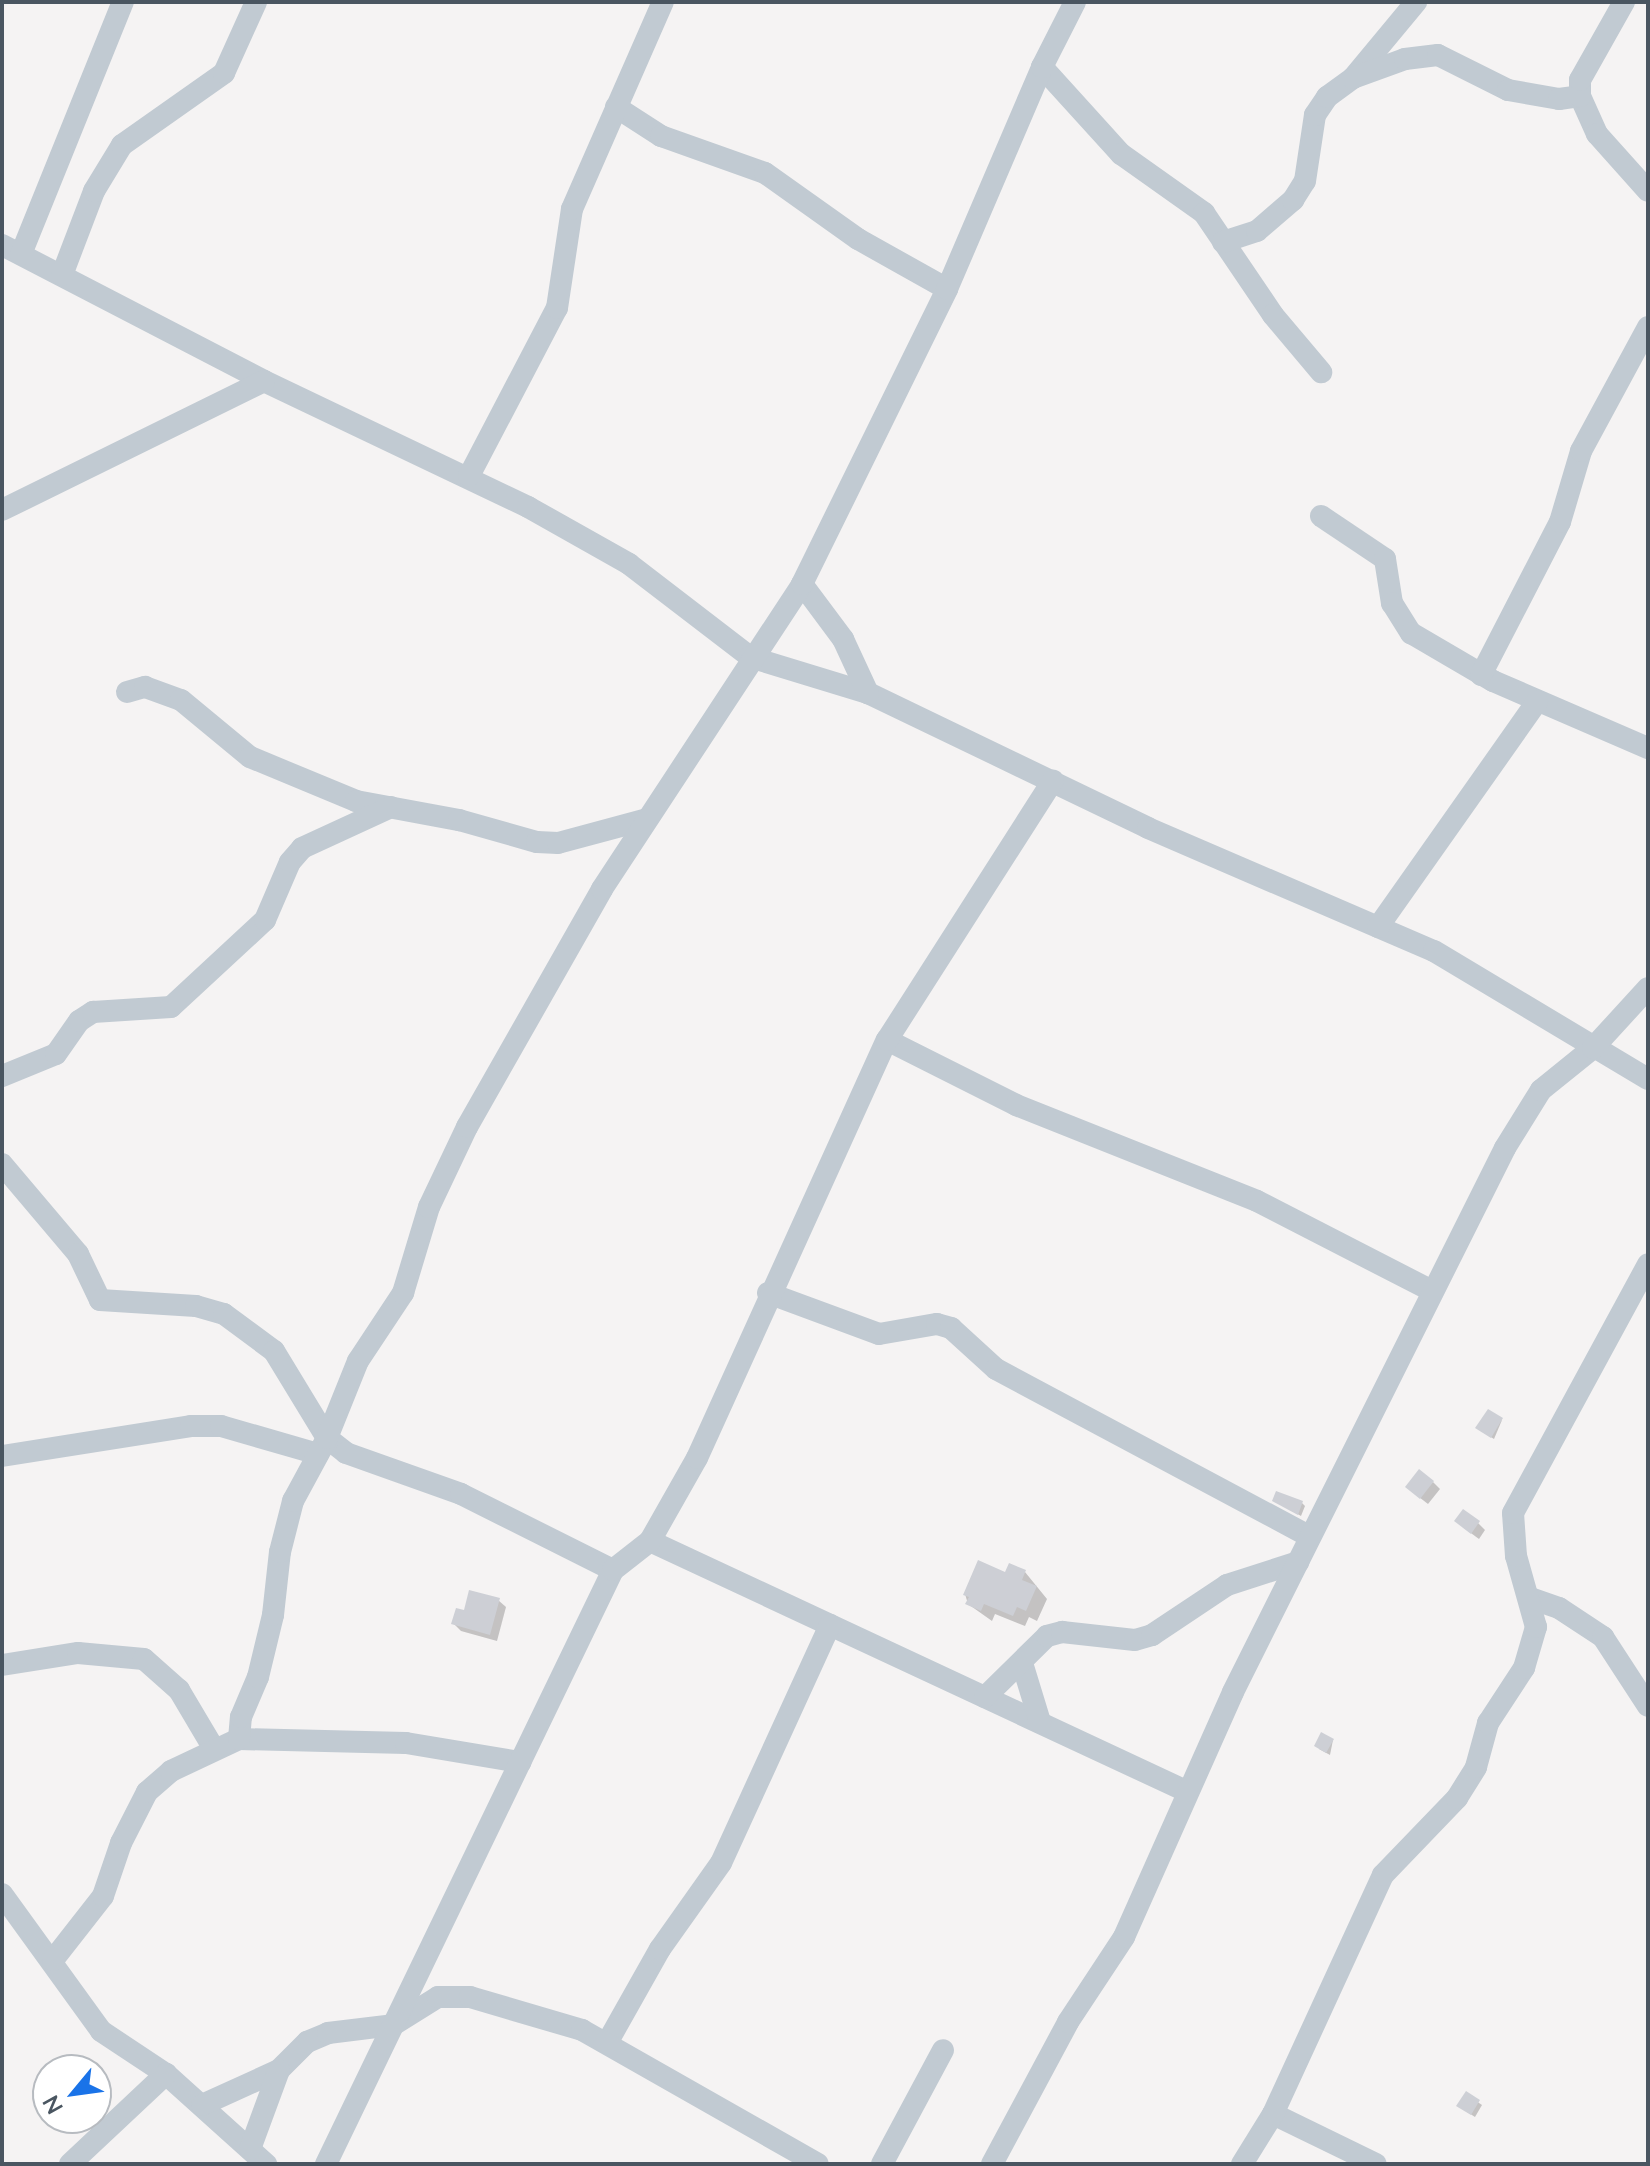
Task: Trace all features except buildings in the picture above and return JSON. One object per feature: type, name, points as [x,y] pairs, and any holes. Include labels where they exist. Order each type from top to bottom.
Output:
[{"type":"street","points":[[123,2],[12,249],[264,381],[469,476],[629,564],[750,657],[868,693],[1148,828],[1434,951],[1648,1079]]},
{"type":"street","points":[[62,275],[94,191],[122,145],[217,81],[256,2]]},
{"type":"street","points":[[469,476],[557,308],[572,209],[663,2]]},
{"type":"street","points":[[239,1739],[241,1717],[258,1677],[273,1615],[280,1552],[293,1501],[323,1446],[358,1361],[403,1293],[429,1207],[467,1127],[647,819],[750,657],[802,584],[947,289],[1042,67],[1075,2]]},
{"type":"street","points":[[1223,242],[1257,231],[1293,200],[1305,181],[1315,115],[1327,97],[1353,78],[1416,2]]},
{"type":"street","points":[[1624,2],[1580,80],[1580,96],[1597,134],[1648,191]]},
{"type":"street","points":[[1353,78],[1405,59],[1438,55],[1508,90],[1559,99],[1580,96]]},
{"type":"street","points":[[1042,67],[1121,154],[1190,199],[1273,315],[1321,372]]},
{"type":"street","points":[[616,107],[661,136],[765,173],[858,239],[947,289]]},
{"type":"street","points":[[1481,675],[1560,522],[1581,451],[1648,327]]},
{"type":"street","points":[[2,510],[264,381]]},
{"type":"street","points":[[1321,516],[1385,559],[1392,603],[1403,627],[1481,675],[1648,748]]},
{"type":"street","points":[[802,584],[843,639],[868,693]]},
{"type":"street","points":[[127,692],[145,687],[181,700],[250,757],[356,801],[392,806],[537,842],[558,843],[647,819]]},
{"type":"street","points":[[1378,927],[1537,702]]},
{"type":"street","points":[[326,2164],[613,1570],[650,1541],[697,1458],[768,1293],[887,1040],[1053,780]]},
{"type":"street","points":[[2,1076],[56,1054],[79,1021],[93,1012],[171,1007],[265,920],[290,862],[302,848],[392,806]]},
{"type":"street","points":[[992,2164],[1068,2022],[1124,1937],[1186,1791],[1505,1148],[1541,1090],[1593,1048],[1648,988]]},
{"type":"street","points":[[887,1040],[1016,1105],[1257,1201],[1432,1291]]},
{"type":"street","points":[[2,1164],[72,1245],[100,1300],[196,1306],[224,1314],[274,1351],[323,1446]]},
{"type":"street","points":[[1242,2164],[1273,2114],[1383,1875],[1457,1798],[1476,1767],[1488,1723],[1532,1648],[1536,1627],[1516,1556],[1513,1513],[1648,1264]]},
{"type":"street","points":[[768,1293],[879,1334],[937,1324],[951,1328],[1005,1375],[1310,1537]]},
{"type":"street","points":[[2,1456],[191,1426],[221,1426],[323,1446],[461,1494],[613,1570]]},
{"type":"street","points":[[650,1541],[1186,1791]]},
{"type":"street","points":[[985,1697],[1047,1636],[1062,1632],[1122,1640],[1152,1635],[1227,1585],[1298,1562]]},
{"type":"street","points":[[1530,1598],[1559,1608],[1603,1637],[1648,1706]]},
{"type":"street","points":[[607,2043],[660,1949],[721,1863],[830,1625]]},
{"type":"street","points":[[2,1665],[78,1653],[144,1659],[179,1690],[214,1749]]},
{"type":"street","points":[[1022,1663],[1040,1722]]},
{"type":"street","points":[[53,1960],[103,1896],[121,1843],[147,1792],[171,1771],[214,1749],[239,1739],[406,1743],[520,1762]]},
{"type":"street","points":[[2,1894],[53,1960],[101,2031],[166,2074],[258,2157],[279,2070]]},
{"type":"street","points":[[202,2105],[279,2070],[307,2042],[328,2033],[393,2025],[438,1997],[470,1997],[552,2018],[607,2043],[688,2094],[818,2164]]},
{"type":"street","points":[[882,2164],[943,2050]]},
{"type":"street","points":[[70,2164],[166,2074]]},
{"type":"street","points":[[1273,2114],[1376,2164]]}]
